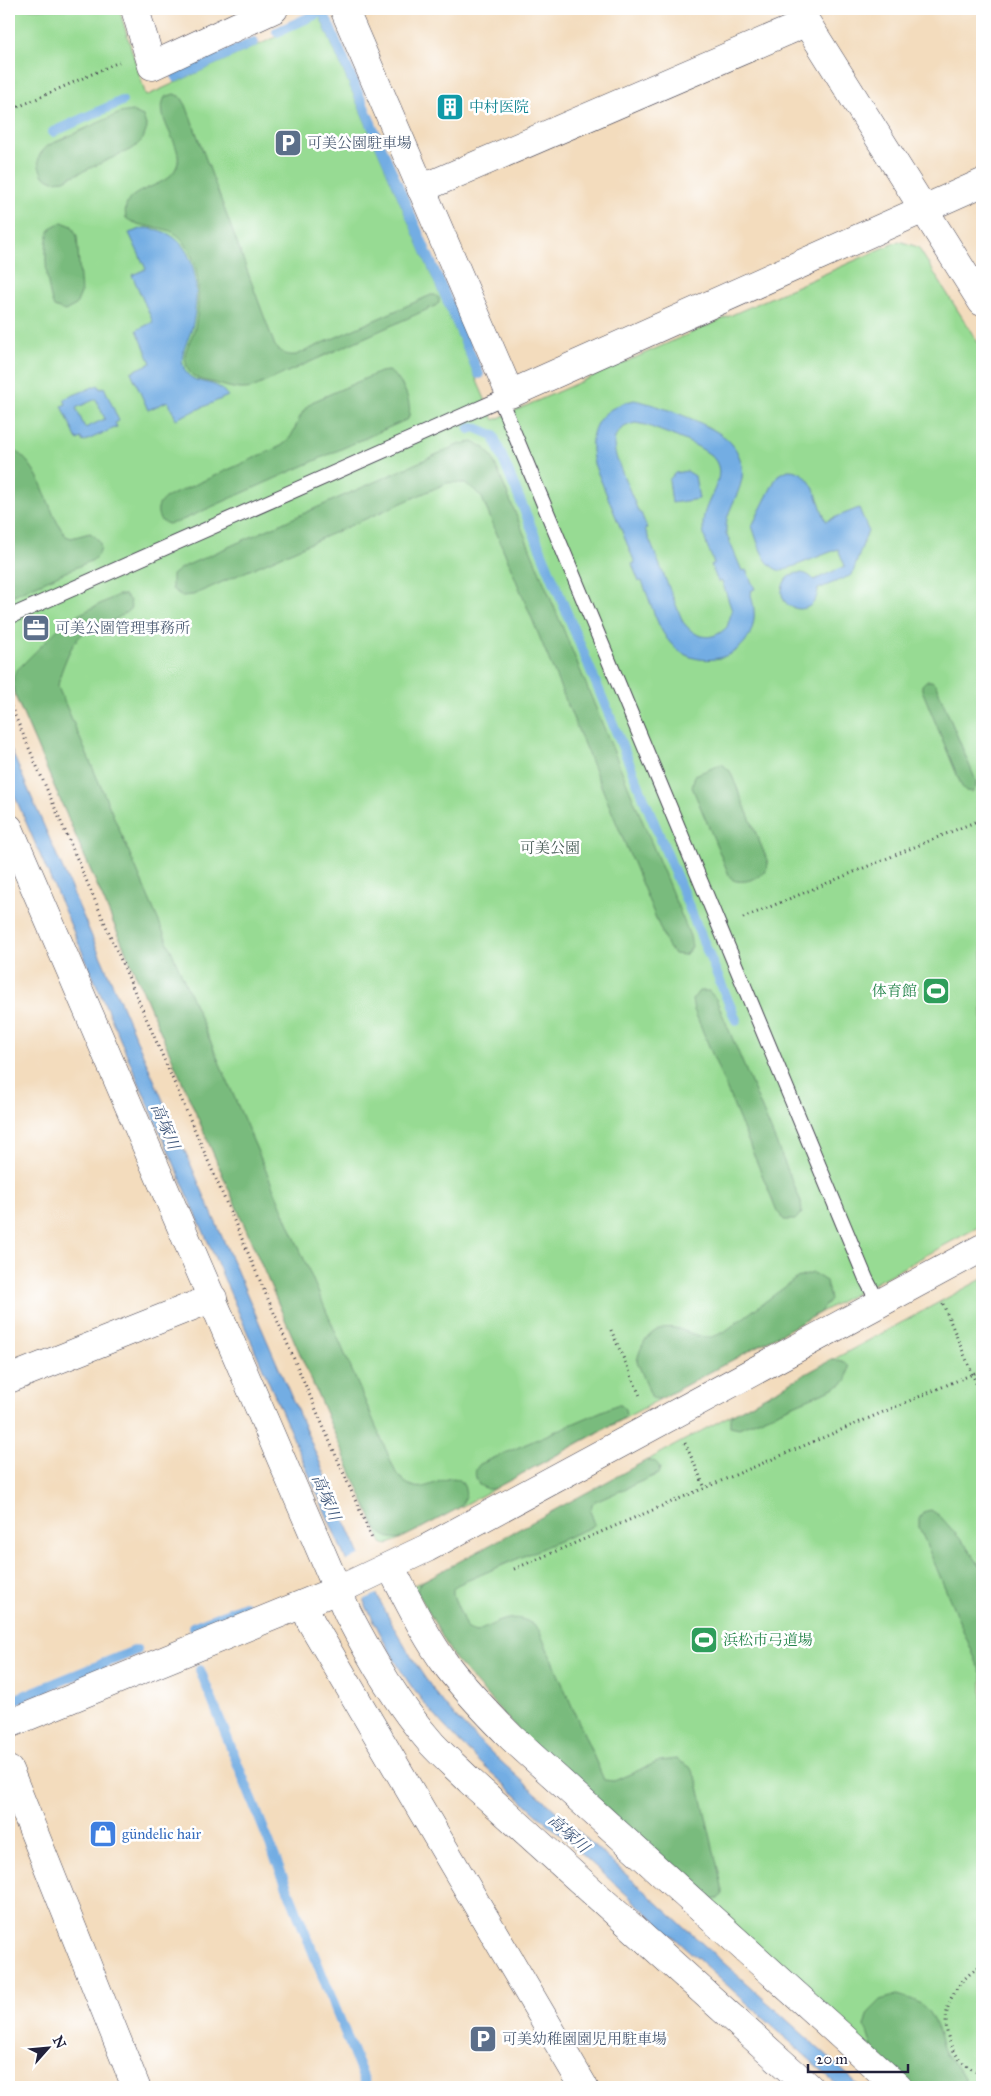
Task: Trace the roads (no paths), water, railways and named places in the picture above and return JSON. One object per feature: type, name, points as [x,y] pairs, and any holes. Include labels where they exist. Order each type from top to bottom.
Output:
[{"type":"street","points":[[135,9],[152,66],[274,9]]},
{"type":"street","points":[[344,9],[421,189],[505,397],[982,183]]},
{"type":"street","points":[[421,189],[790,30],[801,15],[982,302]]},
{"type":"street","points":[[9,828],[213,1298],[342,1588],[368,1654],[398,1701],[432,1744],[471,1782],[809,2087]]},
{"type":"street","points":[[9,1724],[304,1604],[385,1568],[481,1519],[982,1248]]},
{"type":"street","points":[[9,1379],[213,1298]]},
{"type":"street","points":[[385,1568],[447,1665],[478,1704],[512,1738],[898,2087]]},
{"type":"street","points":[[304,1604],[311,1622],[584,2087]]},
{"type":"street","points":[[9,1770],[136,2087]]},
{"type":"lane","points":[[9,616],[505,397],[720,928],[866,1279],[879,1304]]},
{"type":"water","points":[[144,228],[162,231],[175,239],[185,249],[192,263],[195,278],[195,312],[184,351],[183,365],[186,372],[194,379],[215,385],[228,396],[176,419],[168,401],[148,410],[131,372],[151,363],[137,330],[153,322],[132,275],[146,269],[129,233]]},
{"type":"water","points":[[98,385],[100,389],[104,387],[119,421],[115,423],[117,427],[83,442],[81,438],[77,440],[62,406],[66,404],[64,399]],"holes":[[[96,399],[105,419],[85,428],[76,408]]]},
{"type":"water","points":[[634,400],[657,406],[700,423],[724,436],[739,455],[742,464],[742,478],[727,518],[726,533],[742,571],[746,570],[755,589],[750,591],[754,616],[753,625],[748,637],[741,647],[731,654],[707,660],[683,654],[667,639],[642,581],[639,582],[632,564],[635,563],[594,464],[592,451],[594,430],[598,422],[612,409]],"holes":[[[635,423],[646,425],[698,447],[713,458],[718,466],[719,473],[704,515],[703,528],[705,540],[714,563],[711,565],[718,582],[722,581],[732,611],[727,627],[716,635],[699,635],[688,628],[683,622],[645,529],[647,528],[641,513],[639,513],[617,460],[614,445],[615,438],[619,432]]]},
{"type":"water","points":[[788,470],[796,471],[809,481],[826,521],[859,508],[868,530],[852,575],[818,589],[815,600],[809,606],[802,609],[794,608],[787,604],[783,597],[782,589],[787,578],[801,573],[808,575],[814,580],[845,566],[838,549],[782,571],[770,565],[766,560],[752,526],[777,476]]},
{"type":"water","points":[[687,471],[695,476],[699,499],[672,503],[669,480],[675,473]]},
{"type":"water","name":"高塚川","points":[[9,745],[379,1599],[415,1663],[459,1721],[495,1756],[861,2087],[840,2087],[485,1767],[430,1710],[401,1670],[366,1606],[9,783]]},
{"type":"waterway","points":[[322,9],[479,374]]},
{"type":"waterway","points":[[277,32],[323,11]]},
{"type":"waterway","points":[[176,77],[254,42]]},
{"type":"waterway","points":[[53,132],[122,101]]},
{"type":"waterway","points":[[469,429],[474,427],[493,435],[736,1020]]},
{"type":"waterway","points":[[193,1627],[245,1606]]},
{"type":"waterway","points":[[9,1702],[137,1650]]},
{"type":"waterway","points":[[200,1670],[367,2087]]},
{"type":"place","name":"中村医院","points":[[450,107]]},
{"type":"place","name":"可美公園駐車場","points":[[288,143]]},
{"type":"place","name":"可美公園管理事務所","points":[[36,628]]},
{"type":"place","name":"体育館","points":[[936,991]]},
{"type":"place","name":"浜松市弓道場","points":[[704,1640]]},
{"type":"place","name":"gündelic hair","points":[[103,1834]]},
{"type":"place","name":"可美幼稚園園児用駐車場","points":[[483,2039]]},
{"type":"park label","name":"可美公園","points":[[550,848]]}]
